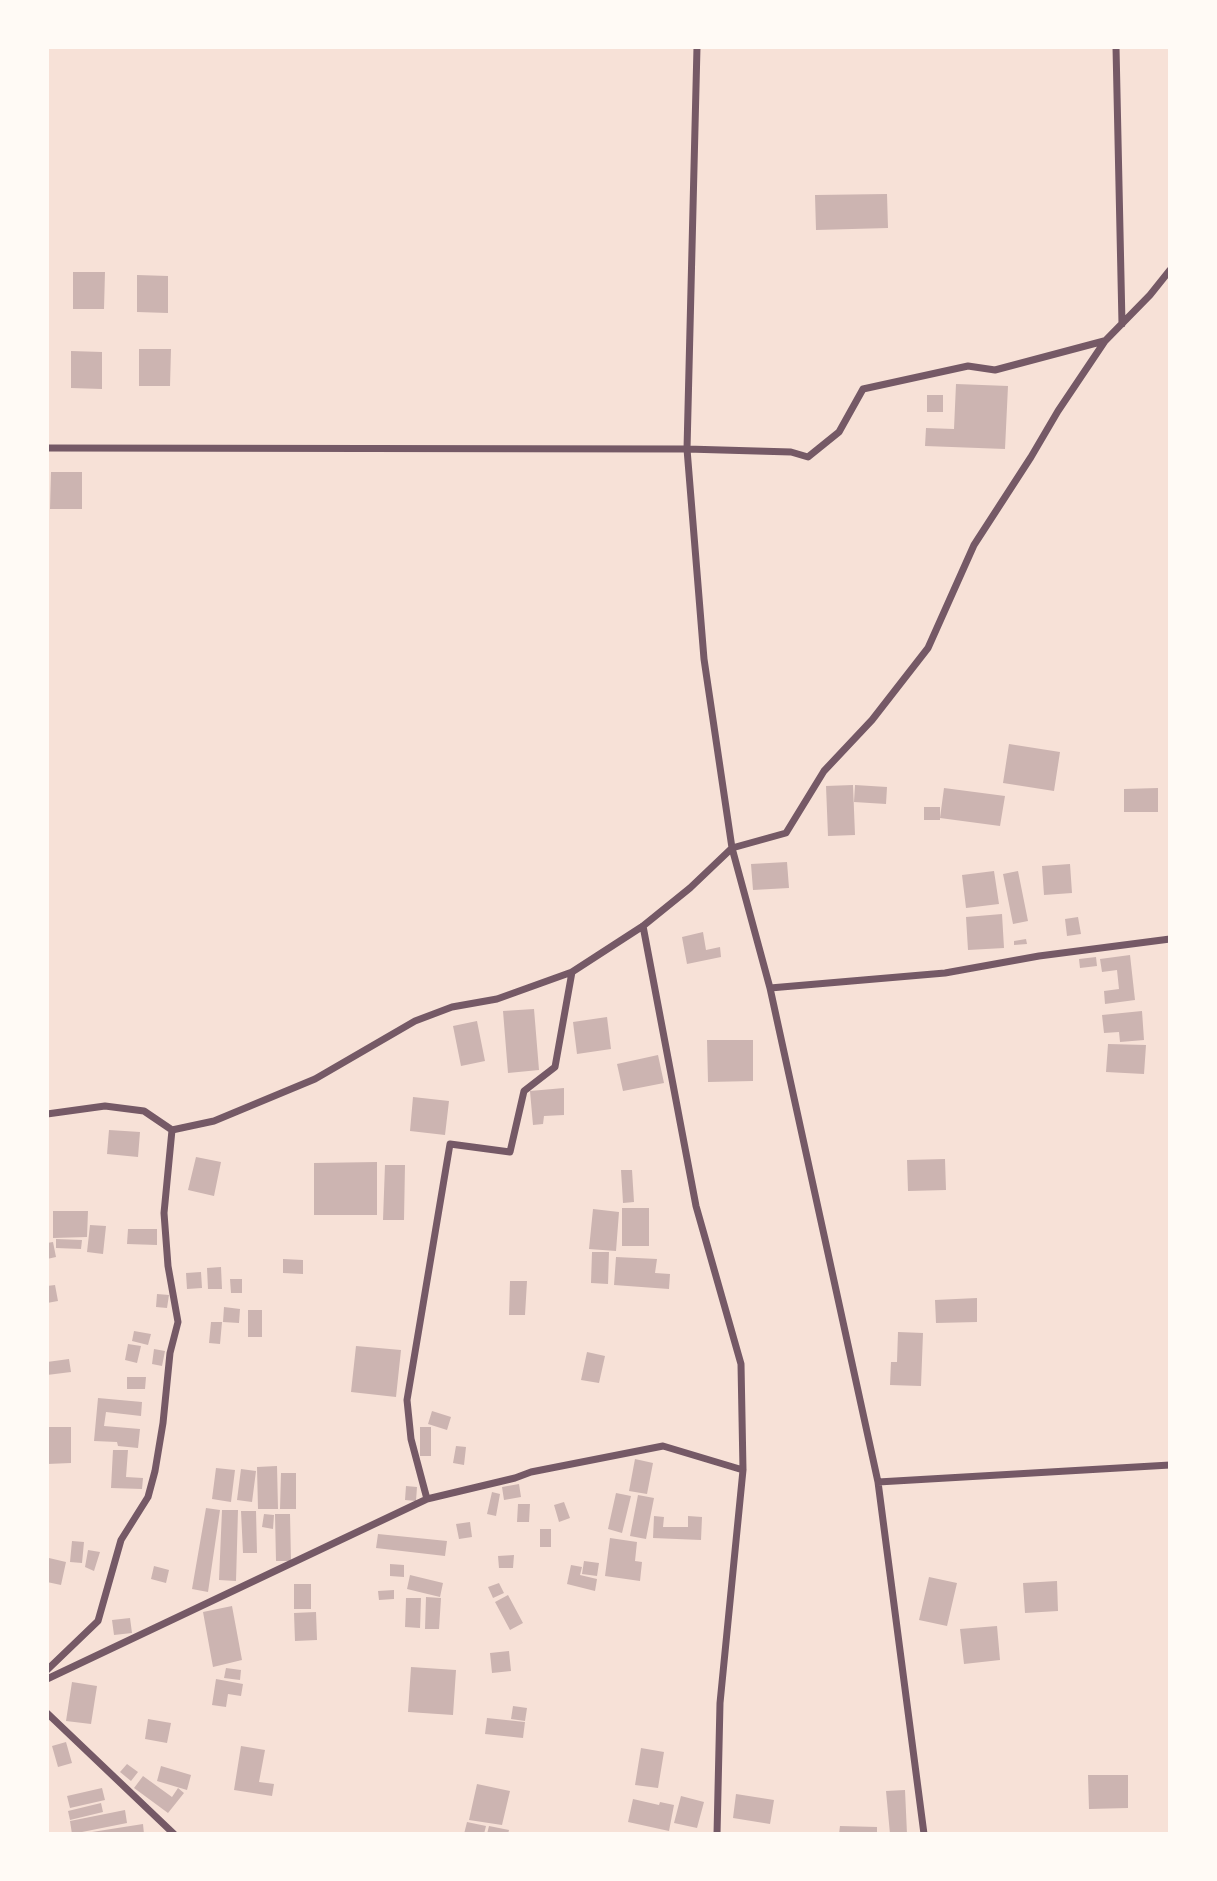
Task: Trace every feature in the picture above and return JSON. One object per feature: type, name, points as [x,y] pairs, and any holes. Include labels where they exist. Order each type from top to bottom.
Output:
[{"type":"street","points":[[696,47],[687,449],[704,659],[732,848],[770,988],[878,1482],[924,1834]]},
{"type":"street","points":[[1116,47],[1122,324]]},
{"type":"street","points":[[172,1130],[214,1121],[303,1084],[415,1021],[452,1007],[497,999],[572,972],[643,926],[690,888],[732,848],[786,833],[824,771],[872,720],[928,648],[974,545],[1105,341],[1150,295],[1170,270]]},
{"type":"street","points":[[47,448],[687,449],[791,453],[808,457],[839,432],[863,389],[968,366],[995,370],[1105,341]]},
{"type":"street","points":[[643,926],[696,1206],[741,1364],[743,1470],[720,1703],[717,1834]]},
{"type":"street","points":[[770,988],[945,973],[1053,954],[1170,939]]},
{"type":"street","points":[[427,1499],[411,1439],[407,1401],[450,1144],[510,1152],[524,1091],[555,1067],[572,972]]},
{"type":"street","points":[[47,1114],[105,1106],[144,1111],[172,1130]]},
{"type":"street","points":[[47,1671],[98,1620],[121,1540],[148,1497],[155,1471],[170,1353],[178,1322],[168,1266],[164,1213],[172,1130]]},
{"type":"street","points":[[47,1679],[427,1499],[531,1472],[663,1446],[743,1470]]},
{"type":"street","points":[[878,1482],[1170,1465]]},
{"type":"street","points":[[47,1713],[174,1834]]},
{"type":"building","points":[[887,194],[888,228],[816,230],[815,195]]},
{"type":"building","points":[[73,272],[105,272],[104,309],[73,309]]},
{"type":"building","points":[[137,275],[168,276],[168,313],[137,312]]},
{"type":"building","points":[[139,349],[171,349],[170,386],[139,386]]},
{"type":"building","points":[[71,351],[102,352],[102,389],[71,388]]},
{"type":"building","points":[[956,384],[1008,386],[1005,449],[925,446],[926,428],[954,429]]},
{"type":"building","points":[[927,395],[943,395],[943,412],[927,412]]},
{"type":"building","points":[[51,472],[82,472],[82,509],[50,509]]},
{"type":"building","points":[[1009,744],[1060,752],[1054,791],[1003,783]]},
{"type":"building","points":[[853,785],[855,835],[828,836],[826,786]]},
{"type":"building","points":[[855,785],[887,787],[886,804],[854,802]]},
{"type":"building","points":[[944,788],[1005,796],[1000,826],[940,818]]},
{"type":"building","points":[[1158,788],[1158,812],[1124,812],[1124,789]]},
{"type":"building","points":[[924,807],[940,807],[940,820],[924,820]]},
{"type":"building","points":[[787,862],[789,888],[753,890],[751,864]]},
{"type":"building","points":[[1070,864],[1072,893],[1044,895],[1042,866]]},
{"type":"building","points":[[994,871],[999,904],[966,908],[962,875]]},
{"type":"building","points":[[1018,871],[1028,921],[1013,924],[1003,874]]},
{"type":"building","points":[[1002,914],[1004,948],[968,950],[966,917]]},
{"type":"building","points":[[1078,917],[1081,934],[1067,936],[1065,919]]},
{"type":"building","points":[[703,932],[706,950],[720,947],[721,957],[687,964],[682,937]]},
{"type":"building","points":[[1026,939],[1027,944],[1014,945],[1014,941]]},
{"type":"building","points":[[1130,955],[1135,1000],[1105,1004],[1104,991],[1119,989],[1117,970],[1102,972],[1100,959]]},
{"type":"building","points":[[1096,957],[1097,966],[1080,968],[1079,959]]},
{"type":"building","points":[[534,1009],[539,1070],[508,1073],[503,1011]]},
{"type":"building","points":[[1142,1011],[1144,1040],[1120,1042],[1119,1032],[1104,1033],[1102,1015]]},
{"type":"building","points":[[607,1017],[611,1049],[577,1054],[573,1022]]},
{"type":"building","points":[[477,1021],[485,1061],[461,1066],[453,1026]]},
{"type":"building","points":[[707,1040],[753,1040],[753,1081],[708,1082]]},
{"type":"building","points":[[1108,1044],[1146,1045],[1144,1074],[1106,1072]]},
{"type":"building","points":[[658,1055],[664,1083],[623,1091],[617,1064]]},
{"type":"building","points":[[564,1088],[564,1115],[544,1116],[543,1124],[533,1125],[530,1091]]},
{"type":"building","points":[[413,1097],[449,1101],[445,1135],[410,1131]]},
{"type":"building","points":[[109,1130],[140,1132],[138,1157],[107,1154]]},
{"type":"building","points":[[196,1157],[221,1162],[214,1196],[188,1190]]},
{"type":"building","points":[[945,1159],[946,1190],[908,1191],[907,1160]]},
{"type":"building","points":[[377,1162],[377,1215],[314,1215],[314,1163]]},
{"type":"building","points":[[385,1165],[405,1165],[404,1220],[383,1220]]},
{"type":"building","points":[[621,1170],[632,1170],[634,1202],[623,1203]]},
{"type":"building","points":[[622,1208],[649,1208],[649,1246],[622,1246]]},
{"type":"building","points":[[593,1209],[619,1212],[616,1251],[589,1249]]},
{"type":"building","points":[[53,1211],[88,1211],[87,1237],[53,1238]]},
{"type":"building","points":[[90,1225],[106,1226],[103,1254],[87,1252]]},
{"type":"building","points":[[128,1229],[157,1229],[157,1245],[127,1244]]},
{"type":"building","points":[[56,1239],[82,1240],[81,1249],[56,1248]]},
{"type":"building","points":[[53,1242],[56,1257],[47,1259],[47,1243]]},
{"type":"building","points":[[592,1252],[609,1252],[608,1284],[591,1283]]},
{"type":"building","points":[[616,1257],[657,1259],[655,1273],[670,1274],[669,1289],[614,1285]]},
{"type":"building","points":[[283,1259],[303,1260],[303,1274],[283,1273]]},
{"type":"building","points":[[221,1267],[222,1289],[208,1289],[207,1268]]},
{"type":"building","points":[[201,1272],[202,1288],[187,1289],[186,1273]]},
{"type":"building","points":[[230,1279],[242,1279],[242,1293],[231,1293]]},
{"type":"building","points":[[510,1281],[527,1281],[525,1315],[509,1315]]},
{"type":"building","points":[[55,1285],[58,1301],[47,1303],[47,1286]]},
{"type":"building","points":[[157,1294],[169,1295],[167,1308],[156,1307]]},
{"type":"building","points":[[977,1298],[977,1322],[936,1323],[935,1300]]},
{"type":"building","points":[[224,1307],[240,1309],[239,1323],[223,1322]]},
{"type":"building","points":[[248,1310],[262,1310],[262,1337],[248,1337]]},
{"type":"building","points":[[211,1322],[222,1322],[220,1344],[209,1343]]},
{"type":"building","points":[[134,1331],[151,1334],[148,1345],[132,1341]]},
{"type":"building","points":[[898,1332],[923,1333],[921,1386],[890,1385],[891,1362],[897,1362]]},
{"type":"building","points":[[128,1344],[141,1346],[137,1363],[125,1360]]},
{"type":"building","points":[[356,1346],[401,1350],[396,1397],[351,1392]]},
{"type":"building","points":[[154,1349],[165,1351],[162,1366],[152,1364]]},
{"type":"building","points":[[587,1352],[605,1356],[599,1383],[581,1380]]},
{"type":"building","points":[[69,1359],[71,1372],[47,1375],[47,1362]]},
{"type":"building","points":[[127,1377],[146,1377],[145,1389],[127,1389]]},
{"type":"building","points":[[98,1398],[142,1402],[141,1416],[106,1412],[104,1426],[140,1429],[138,1448],[118,1446],[117,1442],[94,1441]]},
{"type":"building","points":[[432,1411],[451,1417],[447,1430],[428,1424]]},
{"type":"building","points":[[47,1427],[71,1427],[71,1463],[47,1464]]},
{"type":"building","points":[[420,1427],[431,1427],[431,1456],[420,1456]]},
{"type":"building","points":[[456,1446],[466,1447],[464,1465],[453,1463]]},
{"type":"building","points":[[113,1450],[128,1450],[126,1477],[143,1478],[142,1489],[111,1488]]},
{"type":"building","points":[[635,1459],[653,1463],[647,1494],[629,1491]]},
{"type":"building","points":[[277,1466],[278,1509],[258,1509],[257,1467]]},
{"type":"building","points":[[216,1468],[235,1470],[231,1502],[212,1499]]},
{"type":"building","points":[[241,1469],[256,1471],[252,1502],[237,1500]]},
{"type":"building","points":[[281,1473],[296,1473],[296,1509],[280,1509]]},
{"type":"building","points":[[519,1484],[521,1497],[504,1500],[502,1487]]},
{"type":"building","points":[[406,1486],[417,1487],[416,1501],[405,1500]]},
{"type":"building","points":[[492,1492],[500,1494],[496,1516],[487,1514]]},
{"type":"building","points":[[616,1493],[631,1496],[622,1533],[608,1529]]},
{"type":"building","points":[[638,1495],[654,1498],[646,1539],[630,1536]]},
{"type":"building","points":[[564,1502],[570,1518],[559,1522],[554,1505]]},
{"type":"building","points":[[518,1504],[530,1504],[529,1522],[517,1522]]},
{"type":"building","points":[[206,1508],[220,1510],[208,1592],[192,1589]]},
{"type":"building","points":[[222,1510],[238,1510],[236,1581],[219,1580]]},
{"type":"building","points":[[241,1511],[256,1511],[257,1553],[243,1553]]},
{"type":"building","points":[[264,1514],[274,1515],[273,1529],[262,1527]]},
{"type":"building","points":[[275,1514],[290,1514],[291,1561],[276,1561]]},
{"type":"building","points":[[654,1516],[664,1517],[663,1527],[688,1527],[688,1516],[702,1517],[701,1540],[653,1538]]},
{"type":"building","points":[[470,1522],[472,1537],[459,1539],[456,1524]]},
{"type":"building","points":[[540,1529],[551,1529],[551,1547],[540,1547]]},
{"type":"building","points":[[378,1534],[447,1541],[445,1556],[376,1548]]},
{"type":"building","points":[[610,1538],[637,1542],[635,1561],[642,1562],[640,1581],[605,1576]]},
{"type":"building","points":[[72,1541],[84,1542],[82,1563],[70,1562]]},
{"type":"building","points":[[88,1550],[100,1552],[94,1571],[85,1567]]},
{"type":"building","points":[[514,1555],[513,1568],[499,1568],[498,1556]]},
{"type":"building","points":[[49,1558],[66,1562],[61,1585],[47,1582]]},
{"type":"building","points":[[584,1561],[599,1563],[597,1576],[582,1574]]},
{"type":"building","points":[[390,1564],[404,1565],[404,1577],[390,1576]]},
{"type":"building","points":[[571,1565],[582,1567],[580,1575],[597,1579],[595,1591],[567,1584]]},
{"type":"building","points":[[154,1566],[169,1570],[166,1583],[151,1579]]},
{"type":"building","points":[[410,1575],[443,1583],[440,1597],[407,1589]]},
{"type":"building","points":[[929,1577],[957,1583],[947,1626],[919,1620]]},
{"type":"building","points":[[1057,1581],[1058,1611],[1025,1613],[1023,1583]]},
{"type":"building","points":[[499,1583],[504,1593],[493,1598],[488,1587]]},
{"type":"building","points":[[294,1584],[311,1584],[311,1609],[294,1609]]},
{"type":"building","points":[[394,1590],[394,1599],[379,1600],[378,1591]]},
{"type":"building","points":[[508,1595],[523,1623],[510,1630],[495,1602]]},
{"type":"building","points":[[426,1597],[441,1598],[439,1629],[425,1629]]},
{"type":"building","points":[[406,1598],[421,1598],[420,1628],[405,1627]]},
{"type":"building","points":[[232,1606],[242,1660],[213,1667],[203,1612]]},
{"type":"building","points":[[316,1612],[317,1640],[295,1641],[294,1613]]},
{"type":"building","points":[[130,1618],[132,1633],[114,1635],[112,1620]]},
{"type":"building","points":[[997,1626],[1000,1660],[964,1664],[960,1629]]},
{"type":"building","points":[[509,1651],[511,1671],[492,1673],[490,1653]]},
{"type":"building","points":[[411,1667],[456,1670],[453,1715],[408,1712]]},
{"type":"building","points":[[226,1668],[241,1670],[240,1680],[224,1678]]},
{"type":"building","points":[[216,1679],[243,1684],[241,1696],[228,1694],[226,1707],[212,1705]]},
{"type":"building","points":[[72,1682],[97,1686],[91,1724],[66,1721]]},
{"type":"building","points":[[513,1706],[527,1708],[525,1721],[511,1719]]},
{"type":"building","points":[[487,1718],[525,1722],[523,1738],[485,1734]]},
{"type":"building","points":[[148,1719],[171,1723],[167,1743],[145,1739]]},
{"type":"building","points":[[66,1742],[72,1763],[58,1767],[52,1746]]},
{"type":"building","points":[[241,1746],[265,1750],[259,1782],[274,1784],[272,1796],[234,1790]]},
{"type":"building","points":[[641,1748],[664,1752],[658,1788],[635,1785]]},
{"type":"building","points":[[127,1764],[138,1772],[131,1781],[120,1772]]},
{"type":"building","points":[[161,1766],[191,1775],[187,1790],[157,1781]]},
{"type":"building","points":[[1088,1775],[1128,1775],[1128,1808],[1089,1809]]},
{"type":"building","points":[[143,1776],[172,1797],[178,1788],[184,1793],[168,1813],[134,1788]]},
{"type":"building","points":[[477,1784],[510,1791],[502,1825],[469,1820]]},
{"type":"building","points":[[102,1788],[105,1800],[70,1808],[67,1796]]},
{"type":"building","points":[[905,1790],[907,1834],[890,1834],[886,1791]]},
{"type":"building","points":[[736,1794],[774,1800],[770,1824],[733,1818]]},
{"type":"building","points":[[681,1796],[704,1802],[697,1828],[674,1823]]},
{"type":"building","points":[[633,1799],[659,1805],[660,1802],[674,1805],[669,1831],[628,1822]]},
{"type":"building","points":[[101,1803],[103,1812],[70,1820],[68,1811]]},
{"type":"building","points":[[125,1810],[127,1823],[72,1834],[70,1821]]},
{"type":"building","points":[[467,1822],[486,1826],[484,1834],[464,1834]]},
{"type":"building","points":[[143,1824],[144,1834],[92,1834],[92,1832]]},
{"type":"building","points":[[489,1826],[509,1830],[508,1834],[487,1834]]},
{"type":"building","points":[[840,1826],[877,1827],[877,1834],[839,1834]]}]
